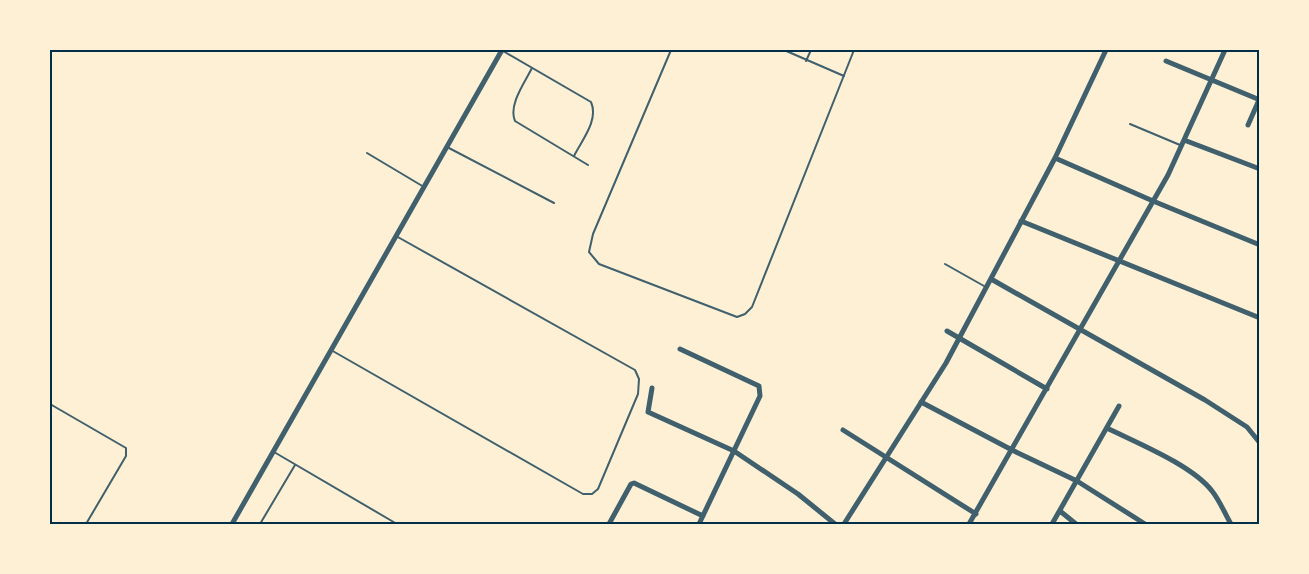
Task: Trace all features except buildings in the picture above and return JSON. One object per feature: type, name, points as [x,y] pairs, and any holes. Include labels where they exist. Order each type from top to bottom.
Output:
[{"type":"street","points":[[232,525],[502,50]]},
{"type":"street","points":[[844,525],[959,339],[1055,158],[1106,50]]},
{"type":"street","points":[[969,525],[1153,201],[1183,143],[1225,50]]},
{"type":"street","points":[[1166,61],[1259,100],[1248,124]]},
{"type":"street","points":[[1183,143],[1260,169]]},
{"type":"street","points":[[1055,158],[1260,245]]},
{"type":"street","points":[[1021,221],[1260,318]]},
{"type":"street","points":[[991,279],[1205,400],[1247,427],[1260,443]]},
{"type":"street","points":[[947,331],[1047,389]]},
{"type":"street","points":[[681,350],[759,386],[760,396],[699,525]]},
{"type":"street","points":[[652,387],[648,412],[734,451],[798,494],[835,525]]},
{"type":"street","points":[[921,402],[1077,481],[1145,525]]},
{"type":"street","points":[[1052,525],[1119,406]]},
{"type":"street","points":[[1107,428],[1179,465],[1202,481],[1213,492],[1231,525]]},
{"type":"street","points":[[843,430],[976,514]]},
{"type":"street","points":[[609,525],[631,484],[634,483],[703,516]]},
{"type":"street","points":[[1060,511],[1076,525]]},
{"type":"lane","points":[[502,50],[591,102],[595,110],[594,118],[574,156]]},
{"type":"lane","points":[[672,50],[593,234],[589,252],[599,264],[737,317],[745,314],[752,307],[854,50]]},
{"type":"lane","points":[[784,50],[844,76]]},
{"type":"lane","points":[[806,61],[811,50]]},
{"type":"lane","points":[[532,68],[514,104],[512,114],[515,121],[588,165]]},
{"type":"lane","points":[[1130,124],[1183,143]]},
{"type":"lane","points":[[447,147],[554,203]]},
{"type":"lane","points":[[367,153],[424,187]]},
{"type":"lane","points":[[331,350],[583,494],[591,494],[598,489],[638,394],[639,379],[634,370],[396,236]]},
{"type":"lane","points":[[945,264],[987,287]]},
{"type":"lane","points":[[50,404],[126,448],[126,456],[86,525]]},
{"type":"lane","points":[[274,452],[397,525]]},
{"type":"lane","points":[[260,525],[295,465]]}]
